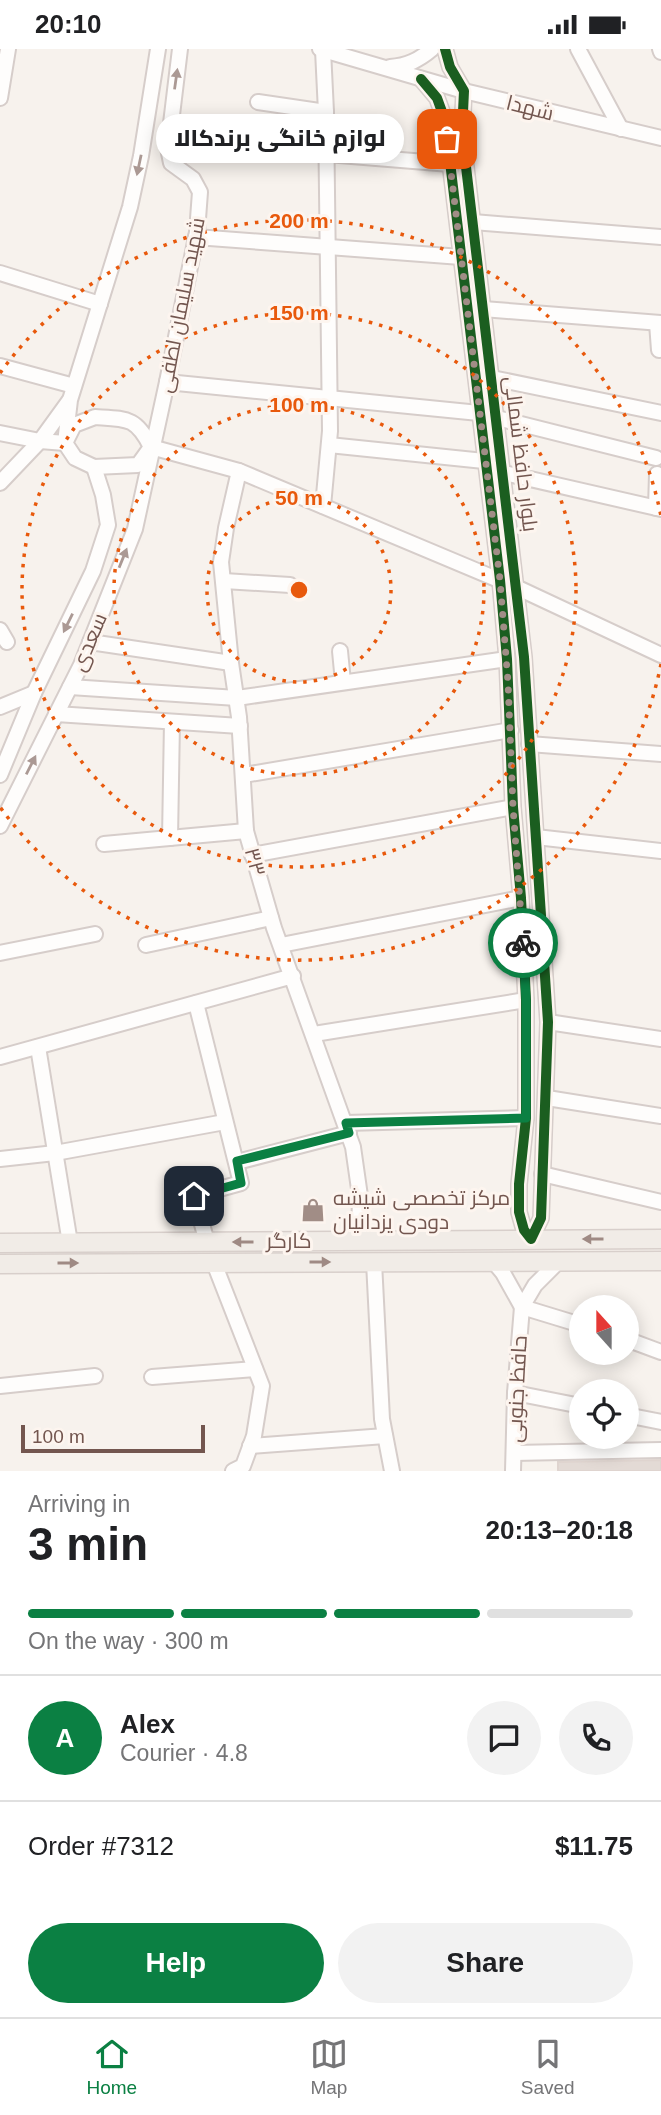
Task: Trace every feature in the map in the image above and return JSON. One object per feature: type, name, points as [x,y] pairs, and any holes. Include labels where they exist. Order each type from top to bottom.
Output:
[{"type":"main road","name":"کارگر","points":[[0,1243],[661,1239]]},
{"type":"main road","name":"کارگر","points":[[0,1263],[661,1261]]},
{"type":"street","points":[[0,99],[8,49]]},
{"type":"street","points":[[151,447],[138,465],[94,467],[75,459],[65,443],[72,393],[130,207],[158,49]]},
{"type":"street","name":"شهید سلیمان لطفی","points":[[151,447],[196,237],[200,192],[193,179],[171,163],[167,148],[180,49]]},
{"type":"street","points":[[322,49],[327,154],[330,397],[323,506]]},
{"type":"street","name":"شهدا","points":[[322,49],[464,91],[661,138]]},
{"type":"street","points":[[384,67],[401,66],[417,60],[432,49]]},
{"type":"street","points":[[444,49],[450,67],[464,91]]},
{"type":"street","points":[[578,49],[621,129]]},
{"type":"street","name":"بلوار حافظ شمالی","points":[[421,79],[437,98],[445,120],[500,580],[507,659],[513,807],[522,898],[526,1000],[526,1118],[519,1212],[524,1230],[531,1239],[541,1218],[548,1022],[518,588],[462,133],[464,91]]},
{"type":"street","points":[[258,102],[326,112]]},
{"type":"street","points":[[168,134],[327,154],[450,164]]},
{"type":"street","points":[[473,222],[661,237]]},
{"type":"street","points":[[196,237],[461,257]]},
{"type":"street","points":[[0,273],[100,304]]},
{"type":"street","points":[[484,309],[659,323],[659,350]]},
{"type":"street","points":[[0,366],[72,393]]},
{"type":"street","points":[[492,377],[661,413]]},
{"type":"street","points":[[167,382],[479,413]]},
{"type":"street","points":[[0,483],[40,441],[72,393]]},
{"type":"street","points":[[65,443],[74,425],[95,417],[128,419],[142,429],[151,447],[239,471],[500,580],[661,655]]},
{"type":"street","points":[[497,418],[656,458]]},
{"type":"street","points":[[0,433],[65,443]]},
{"type":"street","points":[[329,445],[484,461]]},
{"type":"street","name":"سعدی","points":[[0,826],[90,642],[135,529],[151,447]]},
{"type":"street","name":"سعدی","points":[[0,775],[34,693],[93,571],[108,525],[103,495],[94,467]]},
{"type":"street","name":"۳۳","points":[[239,471],[221,562],[240,726],[246,831],[271,918],[347,1128],[360,1196],[359,1241]]},
{"type":"street","points":[[504,473],[659,508],[657,474]]},
{"type":"street","points":[[108,525],[135,529]]},
{"type":"street","points":[[223,581],[290,585]]},
{"type":"street","points":[[90,642],[231,663]]},
{"type":"street","points":[[340,651],[343,682]]},
{"type":"street","points":[[70,687],[237,698],[507,659]]},
{"type":"street","points":[[0,707],[34,693]]},
{"type":"street","points":[[56,714],[240,726]]},
{"type":"street","points":[[170,838],[172,722]]},
{"type":"street","points":[[244,775],[511,730]]},
{"type":"street","points":[[529,744],[661,754]]},
{"type":"street","points":[[252,855],[513,807]]},
{"type":"street","points":[[103,844],[246,831]]},
{"type":"street","points":[[536,837],[661,851]]},
{"type":"street","points":[[281,945],[522,898]]},
{"type":"street","points":[[146,945],[271,918]]},
{"type":"street","points":[[0,953],[95,934]]},
{"type":"street","points":[[0,1057],[293,976]]},
{"type":"street","points":[[314,1034],[526,1000]]},
{"type":"street","points":[[196,1003],[241,1183],[194,1196],[207,1242]]},
{"type":"street","points":[[548,1022],[661,1039]]},
{"type":"street","points":[[38,1047],[70,1243]]},
{"type":"street","points":[[547,1098],[661,1116]]},
{"type":"street","points":[[237,1161],[347,1128],[526,1118]]},
{"type":"street","points":[[0,1159],[55,1153],[225,1122]]},
{"type":"street","points":[[542,1174],[661,1202]]},
{"type":"street","name":"حافظ جنوبی","points":[[493,1261],[522,1307]]},
{"type":"street","name":"حافظ جنوبی","points":[[513,1471],[514,1393],[522,1307],[535,1285],[559,1261]]},
{"type":"street","points":[[374,1262],[382,1419],[392,1471]]},
{"type":"street","points":[[214,1263],[262,1386],[250,1446],[243,1466],[233,1471]]},
{"type":"street","points":[[522,1307],[569,1321]]},
{"type":"street","points":[[639,1344],[661,1352]]},
{"type":"street","points":[[152,1377],[255,1369]]},
{"type":"street","points":[[0,1386],[94,1377]]},
{"type":"street","points":[[514,1393],[569,1404]]},
{"type":"street","points":[[639,1418],[661,1422]]},
{"type":"street","points":[[250,1446],[386,1436]]},
{"type":"street","points":[[514,1453],[661,1450]]},
{"type":"building","points":[[661,1460],[661,1471],[558,1471],[558,1462]]},
{"type":"cycle path","points":[[421,79],[437,98],[445,120],[500,580],[507,659],[513,807],[526,1000],[526,1118],[519,1212],[524,1230],[531,1239],[541,1218],[548,1022],[524,657],[462,133],[464,91],[450,67],[445,49]]},
{"type":"way so far","points":[[447,139],[500,580],[523,943]]},
{"type":"place","name":"لوازم خانگی برندکالا","points":[[447,139]]},
{"type":"place","name":"مرکز تخصصی شیشه دودی یزدانیان","points":[[313,1210]]},
{"type":"route","points":[[194,1196],[241,1183],[237,1161],[349,1133],[346,1123],[526,1118],[523,943]]}]
